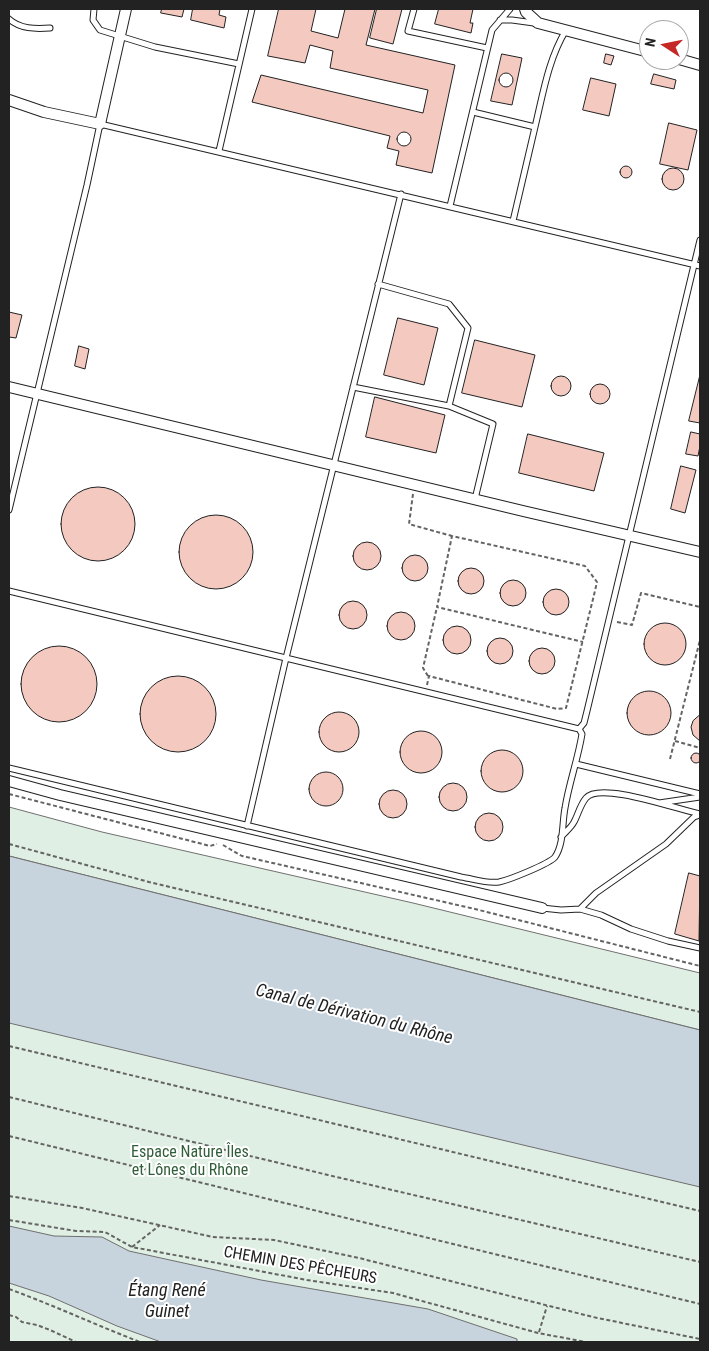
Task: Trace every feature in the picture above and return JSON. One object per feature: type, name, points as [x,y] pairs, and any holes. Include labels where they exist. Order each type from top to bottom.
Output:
[{"type":"street","points":[[9,100],[44,112],[100,124],[126,9]]},
{"type":"street","points":[[525,9],[538,23],[639,49]]},
{"type":"street","points":[[9,387],[700,552]]},
{"type":"street","points":[[9,781],[69,797],[542,908]]},
{"type":"lane","points":[[94,9],[93,20],[100,30],[155,47],[239,64]]},
{"type":"lane","points":[[219,150],[252,9]]},
{"type":"lane","points":[[414,9],[408,31],[487,48]]},
{"type":"lane","points":[[450,206],[492,30],[504,13],[510,9]]},
{"type":"lane","points":[[9,19],[14,23],[31,29],[50,28]]},
{"type":"lane","points":[[500,20],[538,23]]},
{"type":"lane","points":[[513,221],[550,68],[557,46],[566,30]]},
{"type":"lane","points":[[472,112],[535,127]]},
{"type":"lane","points":[[9,510],[100,124],[219,150],[697,265]]},
{"type":"lane","points":[[247,826],[286,658],[400,194]]},
{"type":"lane","points":[[579,729],[584,723],[697,265],[700,240]]},
{"type":"lane","points":[[378,284],[450,304],[468,328],[449,406]]},
{"type":"lane","points":[[352,387],[449,406],[493,424],[475,499]]},
{"type":"lane","points":[[9,592],[579,729],[582,734],[565,808],[561,837],[555,857],[549,862],[500,882],[488,882],[9,768]]},
{"type":"lane","points":[[576,764],[700,796]]},
{"type":"lane","points":[[561,837],[572,824],[586,797],[594,793],[612,793],[639,798],[700,815]]},
{"type":"lane","points":[[657,803],[700,796]]},
{"type":"lane","points":[[580,910],[596,893],[666,844],[694,817],[700,815]]},
{"type":"lane","points":[[542,908],[580,910],[601,915],[668,941],[700,948]]},
{"type":"path","points":[[415,484],[410,506],[409,524],[452,536],[585,566],[597,582],[566,708],[557,709],[429,676],[423,668],[452,536]]},
{"type":"path","points":[[609,620],[632,625],[641,593],[700,607]]},
{"type":"path","points":[[437,607],[583,642]]},
{"type":"path","points":[[670,759],[700,640]]},
{"type":"path","points":[[425,692],[429,676]]},
{"type":"path","points":[[675,741],[700,748]]},
{"type":"path","points":[[9,794],[210,846],[220,843]]},
{"type":"path","points":[[212,839],[242,856],[475,909],[700,966]]},
{"type":"path","points":[[9,844],[149,882],[700,1012]]},
{"type":"path","points":[[9,1046],[700,1211]]},
{"type":"path","points":[[9,1097],[328,1175],[700,1262]]},
{"type":"path","points":[[9,1136],[700,1304]]},
{"type":"path","points":[[9,1196],[82,1208],[213,1237],[274,1240],[359,1258],[547,1306],[700,1339]]},
{"type":"path","name":"CHEMIN DES PÊCHEURS","points":[[9,1220],[76,1231],[105,1232],[132,1247],[307,1280],[393,1293],[538,1333],[586,1342]]},
{"type":"path","points":[[132,1247],[160,1225]]},
{"type":"path","points":[[9,1289],[140,1342]]},
{"type":"path","points":[[538,1333],[547,1306]]},
{"type":"path","points":[[9,1316],[50,1330],[76,1342]]},
{"type":"green space","points":[[9,807],[102,832],[413,903],[700,973],[700,1030],[9,856]]},
{"type":"green space","name":"Espace Nature Îles et Lônes du Rhône","points":[[9,933],[700,1101],[700,1342],[9,1342]]},
{"type":"water","name":"Canal de Dérivation du Rhône","points":[[9,856],[700,1030],[700,1187],[9,1023]]},
{"type":"water","name":"Étang René Guinet","points":[[9,1226],[54,1236],[102,1237],[129,1251],[261,1280],[428,1309],[517,1339],[517,1342],[161,1342],[117,1326],[49,1296],[9,1283]]},
{"type":"building","points":[[162,9],[184,9],[182,17],[161,13]]},
{"type":"building","points":[[193,9],[220,9],[219,15],[226,17],[224,28],[191,20]]},
{"type":"building","points":[[279,9],[316,9],[311,31],[338,38],[345,9],[375,9],[366,45],[455,65],[432,173],[396,165],[399,151],[387,148],[390,136],[252,102],[261,75],[423,113],[428,90],[330,68],[333,51],[310,45],[305,63],[268,56]]},
{"type":"building","points":[[377,9],[402,9],[393,44],[370,38]]},
{"type":"building","points":[[439,9],[473,9],[470,23],[473,23],[471,33],[435,24]]},
{"type":"building","points":[[502,54],[522,58],[512,105],[491,101]]},
{"type":"building","points":[[606,54],[614,56],[611,65],[604,63]]},
{"type":"building","points":[[503,73],[509,73],[513,80],[509,87],[503,87],[499,83],[499,77]]},
{"type":"building","points":[[654,74],[676,80],[674,89],[651,84]]},
{"type":"building","points":[[591,78],[616,84],[609,116],[583,110]]},
{"type":"building","points":[[669,123],[697,130],[688,170],[660,164]]},
{"type":"building","points":[[401,132],[407,132],[411,139],[407,146],[401,146],[397,142],[397,136]]},
{"type":"building","points":[[624,166],[628,166],[632,172],[628,178],[624,178],[620,174],[620,170]]},
{"type":"building","points":[[673,168],[681,171],[684,179],[681,187],[673,190],[665,187],[662,179],[665,171]]},
{"type":"building","points":[[9,312],[22,315],[16,338],[9,337]]},
{"type":"building","points":[[398,318],[438,328],[424,385],[384,375]]},
{"type":"building","points":[[475,340],[535,355],[522,407],[462,393]]},
{"type":"building","points":[[79,346],[89,349],[85,369],[75,366]]},
{"type":"building","points":[[700,375],[700,423],[689,421]]},
{"type":"building","points":[[561,376],[568,379],[571,386],[568,393],[561,396],[554,393],[551,386],[554,379]]},
{"type":"building","points":[[600,384],[607,387],[610,394],[607,401],[600,404],[593,401],[590,394],[593,387]]},
{"type":"building","points":[[375,397],[445,415],[436,453],[366,437]]},
{"type":"building","points":[[691,432],[700,434],[698,456],[686,454]]},
{"type":"building","points":[[528,434],[604,453],[594,491],[519,473]]},
{"type":"building","points":[[681,466],[696,470],[685,513],[671,509]]},
{"type":"building","points":[[98,487],[112,490],[124,498],[132,510],[135,524],[132,538],[124,550],[112,558],[98,561],[84,558],[72,550],[64,538],[61,524],[64,510],[72,498],[84,490]]},
{"type":"building","points":[[216,515],[237,521],[247,531],[253,552],[247,573],[237,583],[216,589],[195,583],[185,573],[179,552],[185,531],[195,521]]},
{"type":"building","points":[[367,542],[377,546],[381,556],[377,566],[367,570],[357,566],[353,556],[357,546]]},
{"type":"building","points":[[415,555],[425,558],[428,568],[425,578],[415,581],[405,578],[402,568],[405,558]]},
{"type":"building","points":[[471,568],[480,572],[484,581],[480,590],[471,594],[462,590],[458,581],[462,572]]},
{"type":"building","points":[[513,580],[522,584],[526,593],[522,602],[513,606],[504,602],[500,593],[504,584]]},
{"type":"building","points":[[556,589],[565,593],[569,602],[565,611],[556,615],[547,611],[543,602],[547,593]]},
{"type":"building","points":[[353,601],[363,605],[367,615],[363,625],[353,629],[343,625],[339,615],[343,605]]},
{"type":"building","points":[[401,612],[411,616],[415,626],[411,636],[401,640],[391,636],[387,626],[391,616]]},
{"type":"building","points":[[669,623],[677,626],[683,632],[686,644],[683,656],[677,662],[661,665],[653,662],[647,656],[644,640],[647,632],[653,626]]},
{"type":"building","points":[[457,626],[467,630],[471,640],[467,650],[457,654],[447,650],[443,640],[447,630]]},
{"type":"building","points":[[500,638],[510,641],[513,651],[510,661],[500,664],[490,661],[487,651],[490,641]]},
{"type":"building","points":[[59,646],[73,649],[86,657],[94,670],[97,684],[94,698],[86,711],[73,719],[59,722],[45,719],[32,711],[24,698],[21,684],[24,670],[32,657],[45,649]]},
{"type":"building","points":[[542,648],[551,652],[555,661],[551,670],[542,674],[533,670],[529,661],[533,652]]},
{"type":"building","points":[[178,676],[192,679],[205,687],[213,700],[216,714],[213,728],[205,741],[192,749],[178,752],[164,749],[151,741],[143,728],[140,714],[143,700],[151,687],[164,679]]},
{"type":"building","points":[[649,691],[661,695],[667,701],[671,713],[667,725],[661,731],[649,735],[637,731],[631,725],[627,713],[631,701],[637,695]]},
{"type":"building","points":[[343,712],[350,715],[356,721],[359,732],[358,740],[350,749],[343,752],[335,752],[328,749],[320,740],[319,728],[322,721],[331,713]]},
{"type":"building","points":[[700,715],[700,741],[693,735],[691,727],[693,721]]},
{"type":"building","points":[[421,731],[436,737],[442,752],[436,767],[421,773],[406,767],[400,752],[406,737]]},
{"type":"building","points":[[502,750],[517,756],[523,771],[517,786],[502,792],[487,786],[481,771],[487,756]]},
{"type":"building","points":[[696,753],[701,758],[696,763],[691,758]]},
{"type":"building","points":[[326,772],[338,777],[343,789],[338,801],[326,806],[314,801],[309,789],[314,777]]},
{"type":"building","points":[[453,783],[463,787],[467,797],[463,807],[453,811],[443,807],[439,797],[443,787]]},
{"type":"building","points":[[393,790],[403,794],[407,804],[403,814],[393,818],[383,814],[379,804],[383,794]]},
{"type":"building","points":[[489,813],[499,817],[503,827],[499,837],[489,841],[479,837],[475,827],[479,817]]},
{"type":"building","points":[[689,873],[700,876],[699,941],[675,934]]}]
